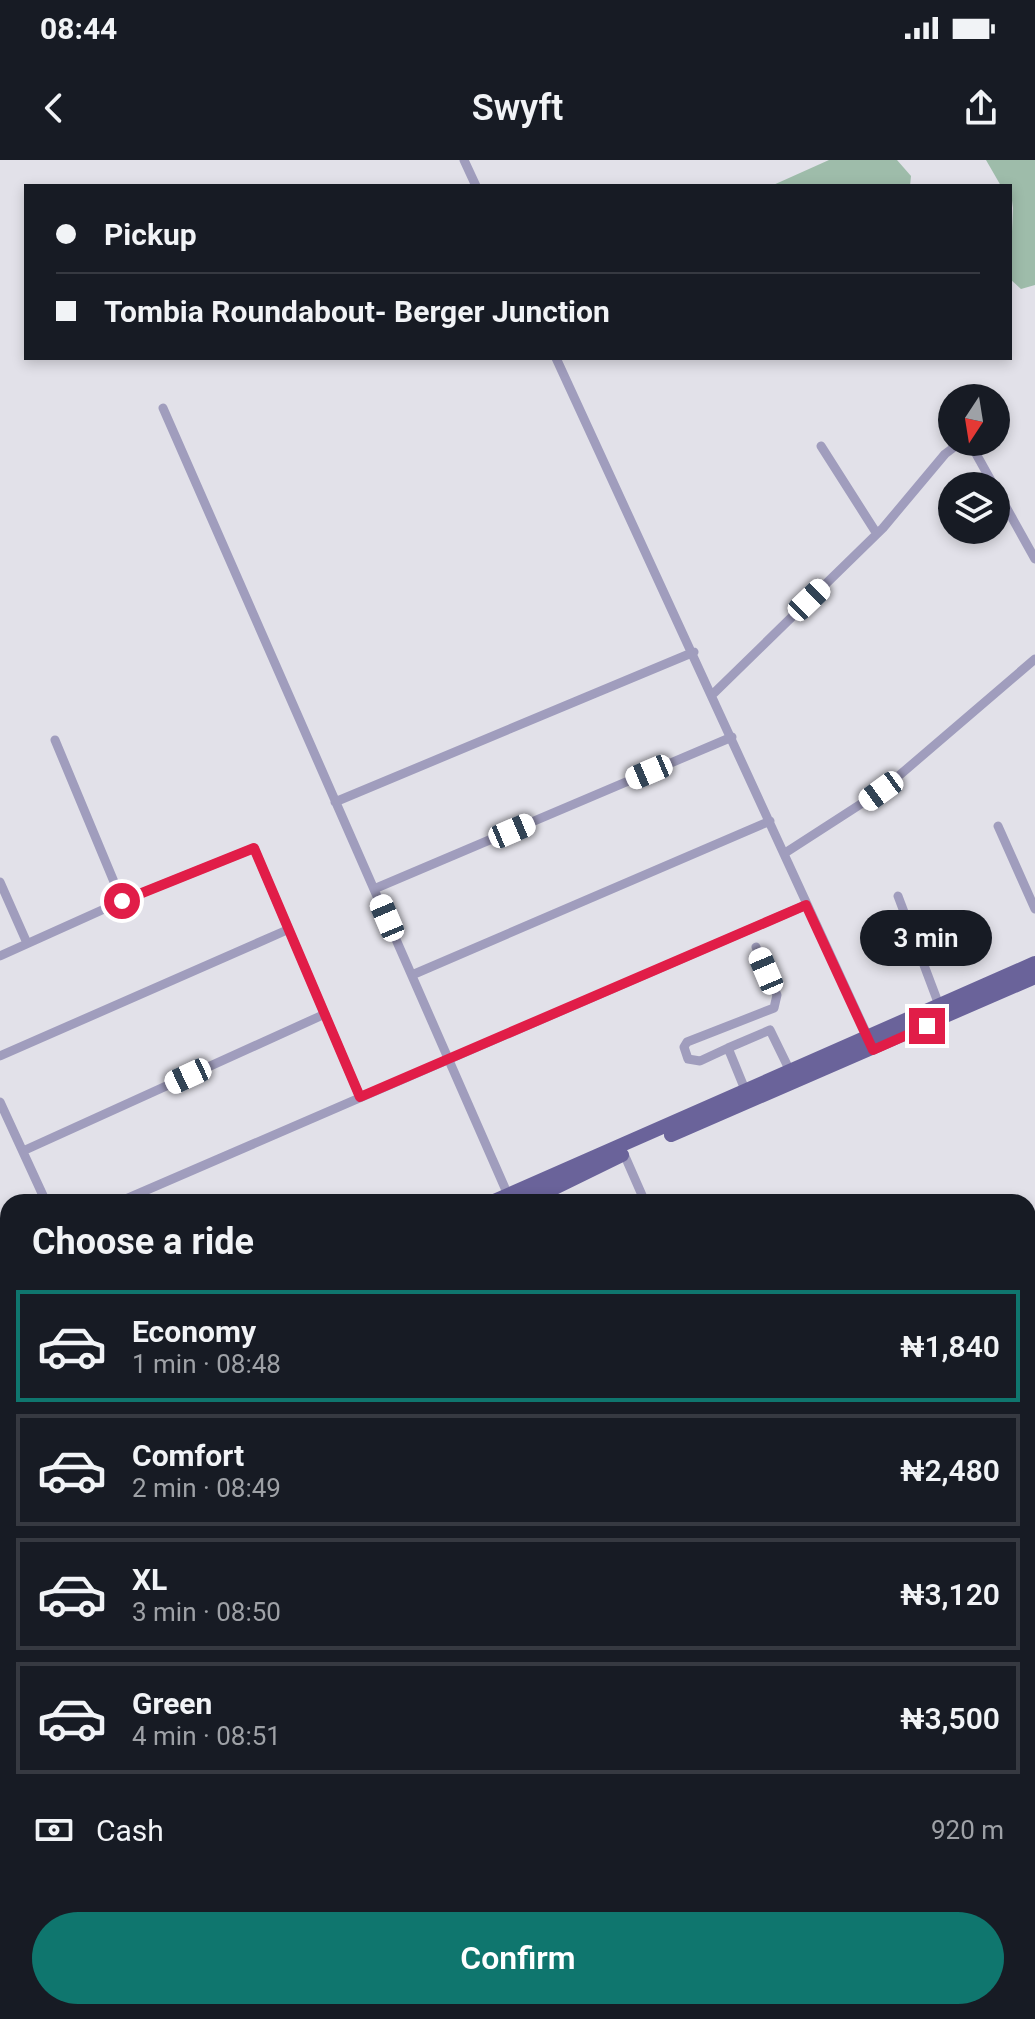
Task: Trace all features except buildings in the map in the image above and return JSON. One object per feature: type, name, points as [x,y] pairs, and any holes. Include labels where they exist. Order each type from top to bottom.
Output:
[{"type":"main road","points":[[510,1194],[790,1071],[870,1043],[939,1005],[1035,963]]},
{"type":"main road","points":[[542,1194],[870,1043],[1035,977]]},
{"type":"street","points":[[464,160],[475,184]]},
{"type":"street","points":[[557,360],[694,652],[870,1043]]},
{"type":"street","points":[[163,408],[508,1194]]},
{"type":"street","points":[[713,694],[877,534],[945,454],[961,442],[970,443],[986,472]]},
{"type":"street","points":[[821,446],[877,534]]},
{"type":"street","points":[[1010,515],[1035,559]]},
{"type":"street","points":[[335,802],[694,652]]},
{"type":"street","points":[[785,853],[881,791],[1035,659]]},
{"type":"street","points":[[374,889],[732,737]]},
{"type":"street","points":[[55,740],[122,901]]},
{"type":"street","points":[[412,975],[770,821]]},
{"type":"street","points":[[998,826],[1035,909]]},
{"type":"street","points":[[0,956],[122,901],[254,848],[360,1097]]},
{"type":"street","points":[[0,882],[27,943]]},
{"type":"street","points":[[898,896],[939,1005]]},
{"type":"street","points":[[137,1194],[806,905]]},
{"type":"street","points":[[0,1056],[287,930]]},
{"type":"street","points":[[756,947],[777,995],[770,1030],[790,1071]]},
{"type":"street","points":[[770,1030],[696,1061],[688,1059],[684,1047],[687,1042],[774,1008]]},
{"type":"street","points":[[23,1151],[325,1014]]},
{"type":"street","points":[[728,1048],[746,1092]]},
{"type":"street","points":[[0,1102],[42,1194]]},
{"type":"street","points":[[624,1154],[642,1194]]},
{"type":"green space","points":[[829,160],[897,160],[911,176],[910,184],[775,184]]},
{"type":"green space","points":[[986,160],[1035,160],[1035,285],[1021,289],[1012,281],[1012,184],[1000,184]]},
{"type":"route","points":[[122,901],[254,848],[360,1097],[806,905],[873,1050],[927,1026]]}]
